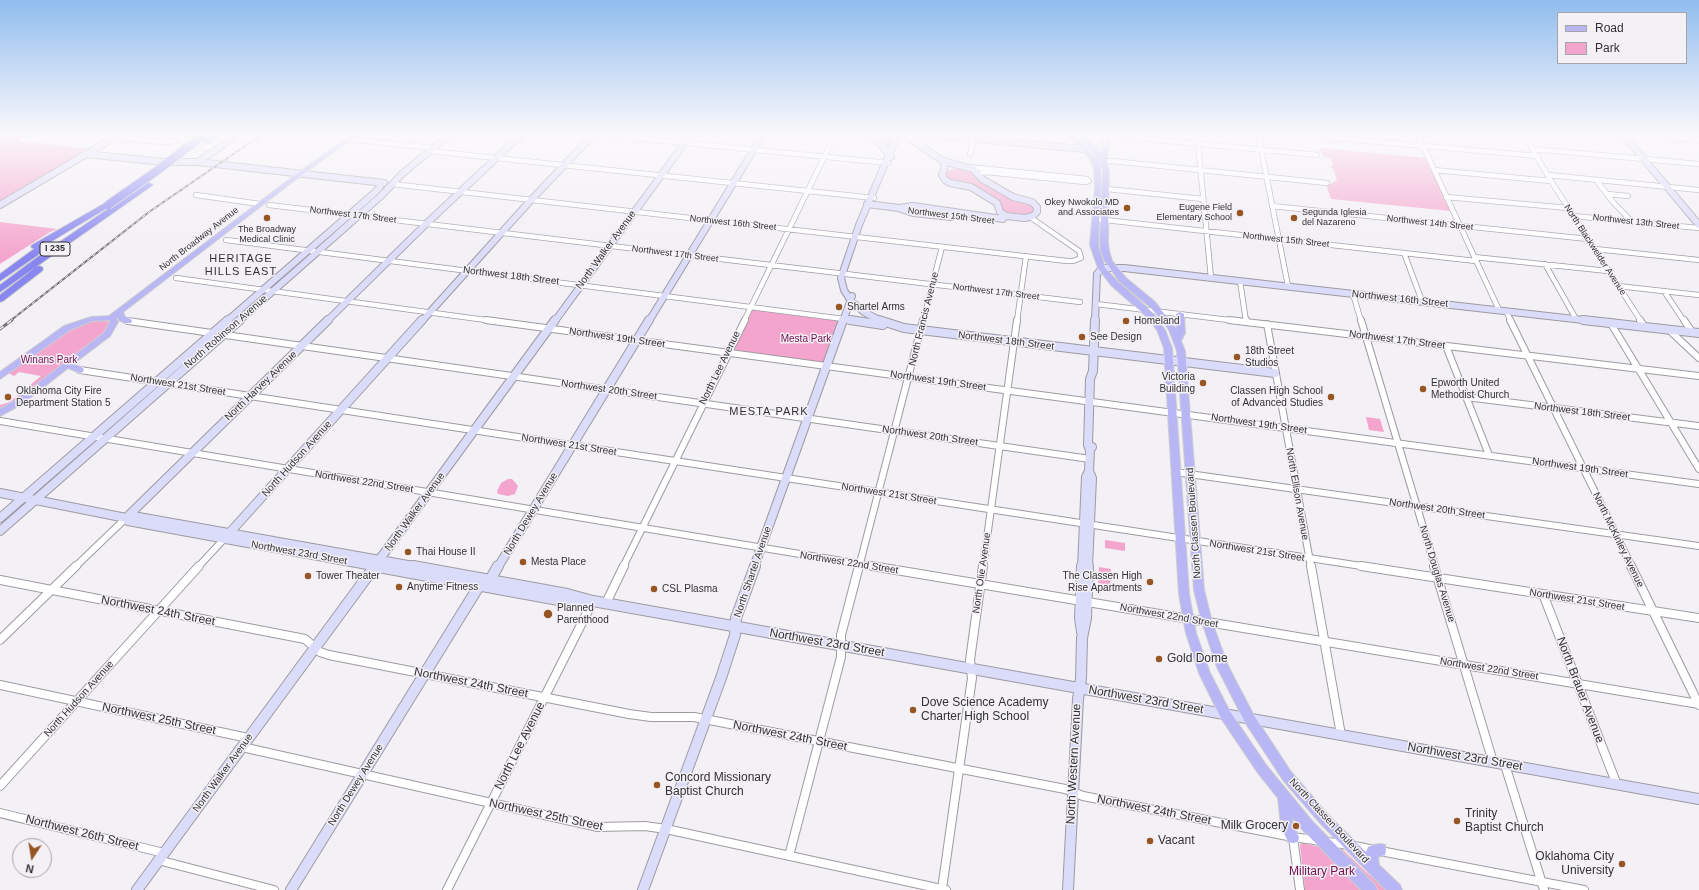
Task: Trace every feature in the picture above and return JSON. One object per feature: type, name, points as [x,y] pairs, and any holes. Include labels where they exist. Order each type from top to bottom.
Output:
[{"type":"highway","name":"I 235","points":[[0,289],[152,175]]},
{"type":"highway","name":"I 235","points":[[0,278],[109,208]]},
{"type":"highway","points":[[0,269],[62,231],[109,208]]},
{"type":"highway","points":[[0,299],[109,208]]},
{"type":"main road","name":"North Broadway Avenue","points":[[110,318],[173,276],[224,237],[299,175]]},
{"type":"main road","name":"North Classen Boulevard","points":[[1097,175],[1098,188],[1094,245],[1099,271],[1145,310],[1157,323],[1164,337],[1169,359],[1184,594],[1195,648],[1205,673],[1226,714],[1262,770],[1284,798],[1322,841],[1370,890]]},
{"type":"main road","name":"North Classen Boulevard","points":[[1107,175],[1105,251],[1113,268],[1160,312],[1173,330],[1178,340],[1183,361],[1199,592],[1207,622],[1223,667],[1249,718],[1287,776],[1325,820],[1395,890]]},
{"type":"main road","points":[[1098,188],[1107,189]]},
{"type":"main road","points":[[1119,274],[1124,268]]},
{"type":"main road","points":[[119,312],[122,318],[128,321]]},
{"type":"main road","points":[[1178,340],[1181,333],[1180,314]]},
{"type":"main road","points":[[0,376],[67,328],[79,322],[94,318],[110,318],[114,322],[106,334],[19,402],[1,413]]},
{"type":"main road","points":[[68,364],[71,367],[80,370]]},
{"type":"main road","points":[[1284,798],[1287,826],[1293,837]]},
{"type":"main road","points":[[1373,868],[1371,857],[1372,853],[1380,850]]},
{"type":"street","points":[[0,205],[51,175]]},
{"type":"street","points":[[305,175],[379,183],[388,182],[401,175]]},
{"type":"street","name":"North Robinson Avenue","points":[[0,531],[359,216],[401,175]]},
{"type":"street","name":"North Harvey Avenue","points":[[0,640],[478,175]]},
{"type":"street","name":"North Hudson Avenue","points":[[0,786],[555,175]]},
{"type":"street","points":[[647,175],[872,198]]},
{"type":"street","name":"North Dewey Avenue","points":[[291,890],[426,674],[479,586],[490,580],[738,175]]},
{"type":"street","name":"North Lee Avenue","points":[[606,603],[641,528],[815,175]]},
{"type":"street","points":[[851,298],[844,290],[844,274],[881,175]]},
{"type":"street","points":[[942,175],[946,181],[971,187],[997,203],[1000,212],[1006,218]]},
{"type":"street","points":[[1021,175],[1028,175],[1087,179],[1089,181],[1085,182],[1028,175],[1024,175]]},
{"type":"street","points":[[1200,175],[1210,278]]},
{"type":"street","points":[[1243,175],[1327,183]]},
{"type":"street","name":"North McKinley Avenue","points":[[1436,175],[1475,259],[1528,356],[1699,704]]},
{"type":"street","points":[[1482,175],[1551,181]]},
{"type":"street","points":[[1548,175],[1699,190]]},
{"type":"street","name":"North Blackwelder Avenue","points":[[1548,175],[1644,326]]},
{"type":"street","points":[[1657,175],[1699,227]]},
{"type":"street","name":"North Walker Avenue","points":[[136,890],[377,564],[660,176]]},
{"type":"street","points":[[979,176],[1013,197],[1035,204],[1038,211],[1030,218]]},
{"type":"street","points":[[1266,177],[1288,286]]},
{"type":"street","points":[[1596,180],[1606,194],[1631,222]]},
{"type":"street","points":[[372,195],[380,187],[379,183]]},
{"type":"street","points":[[372,195],[392,184]]},
{"type":"street","name":"Northwest 16th Street","points":[[392,184],[942,247],[1074,261],[1081,258],[1080,253],[1030,218]]},
{"type":"street","points":[[1107,189],[1203,199]]},
{"type":"street","points":[[1606,194],[1628,196]]},
{"type":"street","name":"Northwest 17th Street","points":[[196,195],[349,215],[1080,302]]},
{"type":"street","name":"North Robinson Avenue","points":[[0,518],[372,195]]},
{"type":"street","points":[[1446,197],[1568,208]]},
{"type":"street","name":"Northwest 15th Street","points":[[869,205],[898,208],[913,213],[944,214],[997,222],[1006,218],[1030,218]]},
{"type":"street","name":"Northwest 14th Street","points":[[1272,206],[1588,239]]},
{"type":"street","name":"Northwest 13th Street","points":[[1573,216],[1699,227]]},
{"type":"street","name":"Northwest 15th Street","points":[[1096,219],[1404,254],[1545,264],[1608,271]]},
{"type":"street","name":"Northwest 18th Street","points":[[224,237],[318,252],[844,319]]},
{"type":"street","name":"North Francis Avenue","points":[[789,856],[841,657],[841,635],[942,247]]},
{"type":"street","points":[[1594,249],[1699,260]]},
{"type":"street","points":[[1404,254],[1422,301]]},
{"type":"street","name":"North Olie Avenue","points":[[944,890],[972,678],[970,660],[1026,256]]},
{"type":"street","points":[[1545,264],[1576,319]]},
{"type":"street","name":"Northwest 16th Street","points":[[1099,271],[1113,268],[1124,268],[1696,332]]},
{"type":"street","name":"North Western Avenue","points":[[1068,890],[1072,792],[1080,688],[1082,638],[1086,618],[1084,601],[1087,524],[1086,478],[1089,471],[1090,450],[1093,445],[1090,379],[1093,371],[1099,271]]},
{"type":"street","name":"Northwest 19th Street","points":[[173,276],[272,292],[1699,484]]},
{"type":"street","points":[[1240,281],[1246,322]]},
{"type":"street","points":[[1618,286],[1699,295]]},
{"type":"street","points":[[1664,291],[1696,332]]},
{"type":"street","name":"North Douglas Avenue","points":[[1353,294],[1493,762]]},
{"type":"street","name":"Northwest 18th Street","points":[[851,298],[872,317],[904,328],[921,328]]},
{"type":"street","name":"Northwest 18th Street","points":[[851,298],[869,311],[885,319],[921,328],[1276,373]]},
{"type":"street","name":"North Shartel Avenue","points":[[644,890],[724,670],[735,635],[736,618],[851,298]]},
{"type":"street","name":"Northwest 17th Street","points":[[1096,304],[1699,376]]},
{"type":"street","points":[[844,319],[904,328]]},
{"type":"street","name":"Northwest 20th Street","points":[[128,321],[1090,459]]},
{"type":"street","points":[[1610,322],[1699,469]]},
{"type":"street","name":"North Ellison Avenue","points":[[1267,324],[1340,735]]},
{"type":"street","points":[[1668,329],[1699,358]]},
{"type":"street","points":[[1446,346],[1488,455]]},
{"type":"street","name":"Northwest 21st Street","points":[[80,370],[1699,618]]},
{"type":"street","name":"Northwest 18th Street","points":[[1466,397],[1699,426]]},
{"type":"street","name":"Northwest 22nd Street","points":[[0,421],[1699,704]]},
{"type":"street","name":"Northwest 20th Street","points":[[1176,472],[1699,546]]},
{"type":"street","name":"Northwest 23rd Street","points":[[0,493],[34,501],[126,518],[128,521],[227,536],[377,564],[479,586],[564,601],[593,601]]},
{"type":"street","name":"Northwest 23rd Street","points":[[377,564],[490,580],[567,594],[593,601],[1699,799]]},
{"type":"street","name":"Northwest 24th Street","points":[[0,580],[305,639],[320,652],[329,655],[638,716],[686,716],[1065,789],[1089,797],[1293,837],[1380,850],[1543,886],[1584,890]]},
{"type":"street","name":"North Brauer Avenue","points":[[1543,594],[1618,785]]},
{"type":"street","name":"North Lee Avenue","points":[[447,890],[593,601]]},
{"type":"street","name":"Northwest 25th Street","points":[[0,685],[245,742],[363,774],[598,828],[645,826],[666,829],[944,890]]},
{"type":"street","points":[[1506,765],[1543,886]]},
{"type":"street","name":"Northwest 26th Street","points":[[0,813],[274,890]]},
{"type":"street","points":[[1293,837],[1300,890]]},
{"type":"green space","points":[[0,175],[48,175],[0,203]]},
{"type":"green space","points":[[946,175],[978,175],[1030,203],[1036,210],[1027,217],[1004,212],[997,201],[947,180]]},
{"type":"green space","points":[[1335,175],[1434,175],[1451,211],[1331,199],[1326,184],[1331,184],[1337,180]]},
{"type":"green space","points":[[0,222],[57,229],[0,264]]},
{"type":"green space","name":"Mesta Park","points":[[751,309],[838,320],[839,324],[836,326],[832,338],[832,344],[830,345],[824,359],[826,361],[823,363],[731,351]]},
{"type":"green space","name":"Winans Park","points":[[95,320],[109,321],[106,331],[101,337],[20,399],[0,411],[0,405],[10,402],[41,376],[19,372],[14,376],[8,373],[77,325]]},
{"type":"green space","points":[[1366,417],[1380,419],[1384,432],[1369,430]]},
{"type":"green space","points":[[508,479],[512,479],[518,486],[515,494],[508,496],[498,494],[497,491],[501,483]]},
{"type":"green space","points":[[1105,540],[1125,543],[1125,551],[1105,548]]},
{"type":"green space","points":[[1099,567],[1111,569],[1110,585],[1098,583]]},
{"type":"green space","name":"Military Park","points":[[1302,843],[1320,847],[1365,890],[1305,890],[1300,845]]},
{"type":"green space","points":[[1339,846],[1367,873],[1388,890],[1378,890],[1340,853]]},
{"type":"railway","points":[[10,321],[149,212],[204,175]]},
{"type":"railway","points":[[0,329],[12,320]]},
{"type":"place","name":"Okey Nwokolo MD and Associates","points":[[1127,208]]},
{"type":"place","name":"Eugene Field Elementary School","points":[[1240,213]]},
{"type":"place","name":"The Broadway Medical Clinic","points":[[267,218]]},
{"type":"place","name":"Segunda Iglesia del Nazareno","points":[[1294,218]]},
{"type":"place","name":"Shartel Arms","points":[[839,307]]},
{"type":"place","name":"Homeland","points":[[1126,321]]},
{"type":"place","name":"See Design","points":[[1082,337]]},
{"type":"place","name":"18th Street Studios","points":[[1237,357]]},
{"type":"place","name":"Victoria Building","points":[[1203,383]]},
{"type":"place","name":"Epworth United Methodist Church","points":[[1423,389]]},
{"type":"place","name":"Oklahoma City Fire Department Station 5","points":[[8,397]]},
{"type":"place","name":"Classen High School of Advanced Studies","points":[[1331,397]]},
{"type":"place","name":"Thai House II","points":[[408,552]]},
{"type":"place","name":"Mesta Place","points":[[523,562]]},
{"type":"place","name":"Tower Theater","points":[[308,576]]},
{"type":"place","name":"The Classen High Rise Apartments","points":[[1150,582]]},
{"type":"place","name":"Anytime Fitness","points":[[399,587]]},
{"type":"place","name":"CSL Plasma","points":[[654,589]]},
{"type":"place","name":"Planned Parenthood","points":[[548,614]]},
{"type":"place","name":"Gold Dome","points":[[1159,659]]},
{"type":"place","name":"Dove Science Academy Charter High School","points":[[913,710]]},
{"type":"place","name":"Concord Missionary Baptist Church","points":[[657,785]]},
{"type":"place","name":"Trinity Baptist Church","points":[[1457,821]]},
{"type":"place","name":"Milk Grocery","points":[[1296,826]]},
{"type":"place","name":"Vacant","points":[[1150,841]]},
{"type":"place","name":"Oklahoma City University","points":[[1622,864]]},
{"type":"district","name":"HERITAGE HILLS EAST","points":[[241,265]]},
{"type":"district","name":"MESTA PARK","points":[[769,412]]}]
